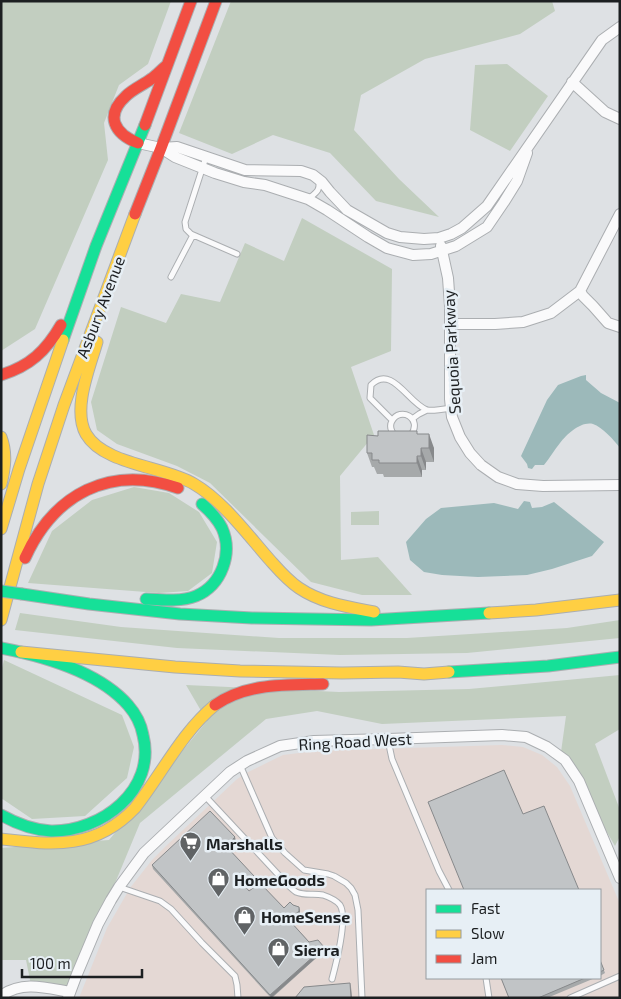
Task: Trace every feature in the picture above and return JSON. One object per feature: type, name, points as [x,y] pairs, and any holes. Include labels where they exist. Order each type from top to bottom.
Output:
[{"type":"highway","name":"Asbury Avenue","points":[[1,529],[40,403],[96,246],[138,143],[191,1]]},
{"type":"highway","name":"Asbury Avenue","points":[[1,620],[38,484],[64,405],[216,1]]},
{"type":"highway","points":[[138,143],[124,137],[118,129],[115,122],[115,112],[118,105],[126,97],[167,66]]},
{"type":"highway","points":[[119,258],[81,405],[83,426],[90,439],[114,457],[169,473],[201,488],[218,502],[285,576],[307,592],[336,604],[407,617]]},
{"type":"highway","points":[[1,375],[22,367],[35,359],[43,351],[77,299]]},
{"type":"highway","points":[[1,437],[5,447],[5,466],[1,484]]},
{"type":"highway","points":[[13,581],[37,535],[52,514],[71,498],[86,489],[110,481],[130,478],[151,480],[171,485],[204,505],[216,518],[226,539],[226,558],[223,569],[215,582],[202,593],[187,598],[172,600],[49,593],[36,595]]},
{"type":"highway","points":[[1,591],[132,609],[243,618],[361,620],[536,610],[620,600]]},
{"type":"highway","points":[[1,648],[175,667],[302,673],[398,672],[424,674],[530,668],[620,657]]},
{"type":"highway","points":[[1,815],[21,825],[44,831],[74,829],[98,821],[118,808],[134,790],[145,762],[144,733],[129,706],[120,696],[74,669],[19,651]]},
{"type":"highway","points":[[1,839],[51,843],[73,842],[96,835],[119,822],[134,809],[202,715],[218,702],[239,692],[266,687],[399,680],[424,674]]},
{"type":"street","points":[[138,143],[161,148],[177,146],[245,170],[301,171],[319,179],[347,210],[388,233],[408,238],[439,238],[462,228],[487,206],[602,40],[620,27]]},
{"type":"street","points":[[572,82],[605,112],[620,119]]},
{"type":"street","points":[[161,148],[175,157],[203,168],[244,182],[265,185],[308,199],[387,248],[412,255],[431,254],[456,246],[487,227],[517,181],[533,139]]},
{"type":"street","points":[[450,324],[522,322],[551,313],[580,291],[619,216]]},
{"type":"street","name":"Sequoia Parkway","points":[[439,238],[448,278],[452,417],[460,437],[470,453],[481,465],[498,478],[517,484],[543,486],[620,485]]},
{"type":"street","points":[[580,291],[608,323],[620,327]]},
{"type":"street","name":"Ring Road West","points":[[69,995],[98,924],[119,887],[144,854],[230,772],[240,765],[280,746],[314,740],[502,735],[526,737],[547,747],[565,760],[579,781],[620,878]]},
{"type":"street","points":[[1,996],[16,988],[27,986],[69,995]]},
{"type":"lane","points":[[206,157],[185,222],[186,229],[194,235],[236,254]]},
{"type":"lane","points":[[265,185],[266,170]]},
{"type":"lane","points":[[308,199],[319,188],[319,179]]},
{"type":"lane","points":[[171,277],[194,235]]},
{"type":"lane","points":[[392,420],[370,398],[371,385],[376,380],[383,378],[391,380],[427,410]]},
{"type":"lane","points":[[412,419],[427,410],[451,408]]},
{"type":"lane","points":[[398,438],[391,431],[390,423],[398,415],[406,414],[414,423],[414,431],[406,438]]},
{"type":"lane","points":[[388,739],[392,759],[449,889]]},
{"type":"lane","points":[[240,765],[272,838],[277,845],[304,870],[334,876],[346,883],[355,895],[358,910],[362,998]]},
{"type":"lane","points":[[204,796],[291,888],[296,892],[316,893],[326,896],[340,906],[343,916],[342,928],[332,979]]},
{"type":"lane","points":[[119,887],[160,901],[171,909],[235,976],[238,998]]},
{"type":"lane","points":[[570,998],[619,978]]},
{"type":"lane","points":[[486,979],[489,998]]},
{"type":"shaded area","points":[[502,745],[523,747],[542,755],[557,767],[570,786],[620,904],[620,998],[79,998],[107,928],[130,888],[152,860],[236,780],[244,774],[283,755],[315,751]]},
{"type":"green space","points":[[1,1],[171,1],[148,64],[119,85],[104,123],[108,160],[35,329],[1,351]]},
{"type":"green space","points":[[231,1],[552,1],[555,11],[520,34],[425,59],[361,95],[354,130],[399,179],[439,217],[376,201],[330,153],[273,135],[232,154],[179,133]]},
{"type":"green space","points":[[507,64],[548,96],[510,151],[470,130],[475,65]]},
{"type":"green space","points":[[302,218],[392,269],[391,351],[351,367],[374,435],[340,476],[341,560],[378,557],[412,595],[362,595],[311,582],[210,483],[177,466],[117,444],[97,430],[91,402],[121,307],[166,323],[181,294],[220,302],[245,243],[284,261]]},
{"type":"green space","points":[[134,487],[169,493],[199,512],[217,542],[212,573],[188,591],[159,593],[28,583],[52,531],[92,500]]},
{"type":"green space","points":[[379,511],[379,525],[351,525],[351,512]]},
{"type":"green space","points":[[20,613],[121,627],[279,638],[407,638],[567,628],[620,620],[620,638],[467,653],[340,655],[177,648],[15,630]]},
{"type":"green space","points":[[4,660],[122,715],[134,747],[127,778],[85,816],[32,819],[1,798],[1,672]]},
{"type":"green space","points":[[620,675],[620,729],[595,744],[620,810],[620,836],[615,846],[561,752],[566,716],[382,724],[317,711],[266,719],[140,823],[69,994],[31,985],[26,960],[1,960],[1,848],[109,840],[207,721],[186,685],[339,692],[469,689]]},
{"type":"water","points":[[586,375],[586,380],[601,393],[620,403],[620,448],[600,428],[593,424],[584,424],[566,436],[544,465],[535,465],[532,469],[528,468],[521,456],[547,400],[558,385]]},
{"type":"water","points":[[524,501],[530,502],[532,508],[542,507],[554,502],[604,542],[592,556],[527,575],[478,577],[442,575],[424,572],[410,560],[406,542],[426,519],[441,508],[494,503],[518,509]]},
{"type":"building","points":[[378,431],[417,431],[417,434],[429,434],[429,448],[421,448],[421,456],[417,456],[417,463],[379,463],[379,460],[372,460],[372,453],[367,453],[367,435],[378,436]]},
{"type":"building","points":[[504,770],[523,814],[544,806],[579,889],[464,889],[428,802]]},
{"type":"building","points":[[210,811],[235,837],[226,846],[254,876],[244,885],[249,891],[260,883],[284,908],[290,902],[299,907],[299,911],[289,920],[309,942],[318,940],[324,947],[270,995],[152,865]]},
{"type":"building","points":[[501,979],[583,979],[538,998],[509,998]]},
{"type":"building","points":[[350,983],[351,998],[295,998],[304,987]]},
{"type":"traffic: fast","points":[[63,340],[96,246],[145,125]]},
{"type":"traffic: fast","points":[[146,599],[171,600],[190,598],[205,591],[219,576],[225,558],[225,538],[218,521],[202,504]]},
{"type":"traffic: fast","points":[[1,591],[22,594]]},
{"type":"traffic: fast","points":[[22,594],[89,604],[180,614],[252,618],[371,620],[489,613]]},
{"type":"traffic: fast","points":[[1,648],[69,667],[102,683],[116,693],[128,705],[141,727],[145,755],[142,773],[133,790],[121,804],[106,816],[88,824],[70,829],[51,831],[25,826],[1,815]]},
{"type":"traffic: fast","points":[[449,672],[548,666],[620,657]]},
{"type":"traffic: slow","points":[[1,620],[38,484],[64,405],[135,214]]},
{"type":"traffic: slow","points":[[1,529],[19,469],[63,340]]},
{"type":"traffic: slow","points":[[97,342],[81,400],[82,424],[86,434],[95,444],[120,459],[181,478],[205,491],[234,518],[283,574],[307,593],[335,604],[374,612]]},
{"type":"traffic: slow","points":[[1,437],[5,460],[1,484]]},
{"type":"traffic: slow","points":[[489,613],[536,610],[620,600]]},
{"type":"traffic: slow","points":[[21,652],[175,667],[240,671],[398,672],[424,674],[449,672]]},
{"type":"traffic: slow","points":[[1,839],[39,843],[73,841],[89,838],[120,822],[145,795],[192,728],[215,705]]},
{"type":"traffic: jam","points":[[145,125],[191,1]]},
{"type":"traffic: jam","points":[[135,214],[216,1]]},
{"type":"traffic: jam","points":[[138,143],[123,135],[118,129],[115,124],[115,111],[119,103],[129,94],[166,66]]},
{"type":"traffic: jam","points":[[1,375],[29,362],[43,350],[61,325]]},
{"type":"traffic: jam","points":[[25,558],[37,536],[52,517],[68,501],[87,490],[107,483],[129,480],[153,481],[178,488]]},
{"type":"traffic: jam","points":[[215,705],[227,698],[253,689],[281,685],[323,684]]},
{"type":"place","name":"Marshalls","points":[[190,862]]},
{"type":"place","name":"HomeGoods","points":[[218,898]]},
{"type":"place","name":"HomeSense","points":[[245,935]]},
{"type":"place","name":"Sierra","points":[[278,968]]}]
